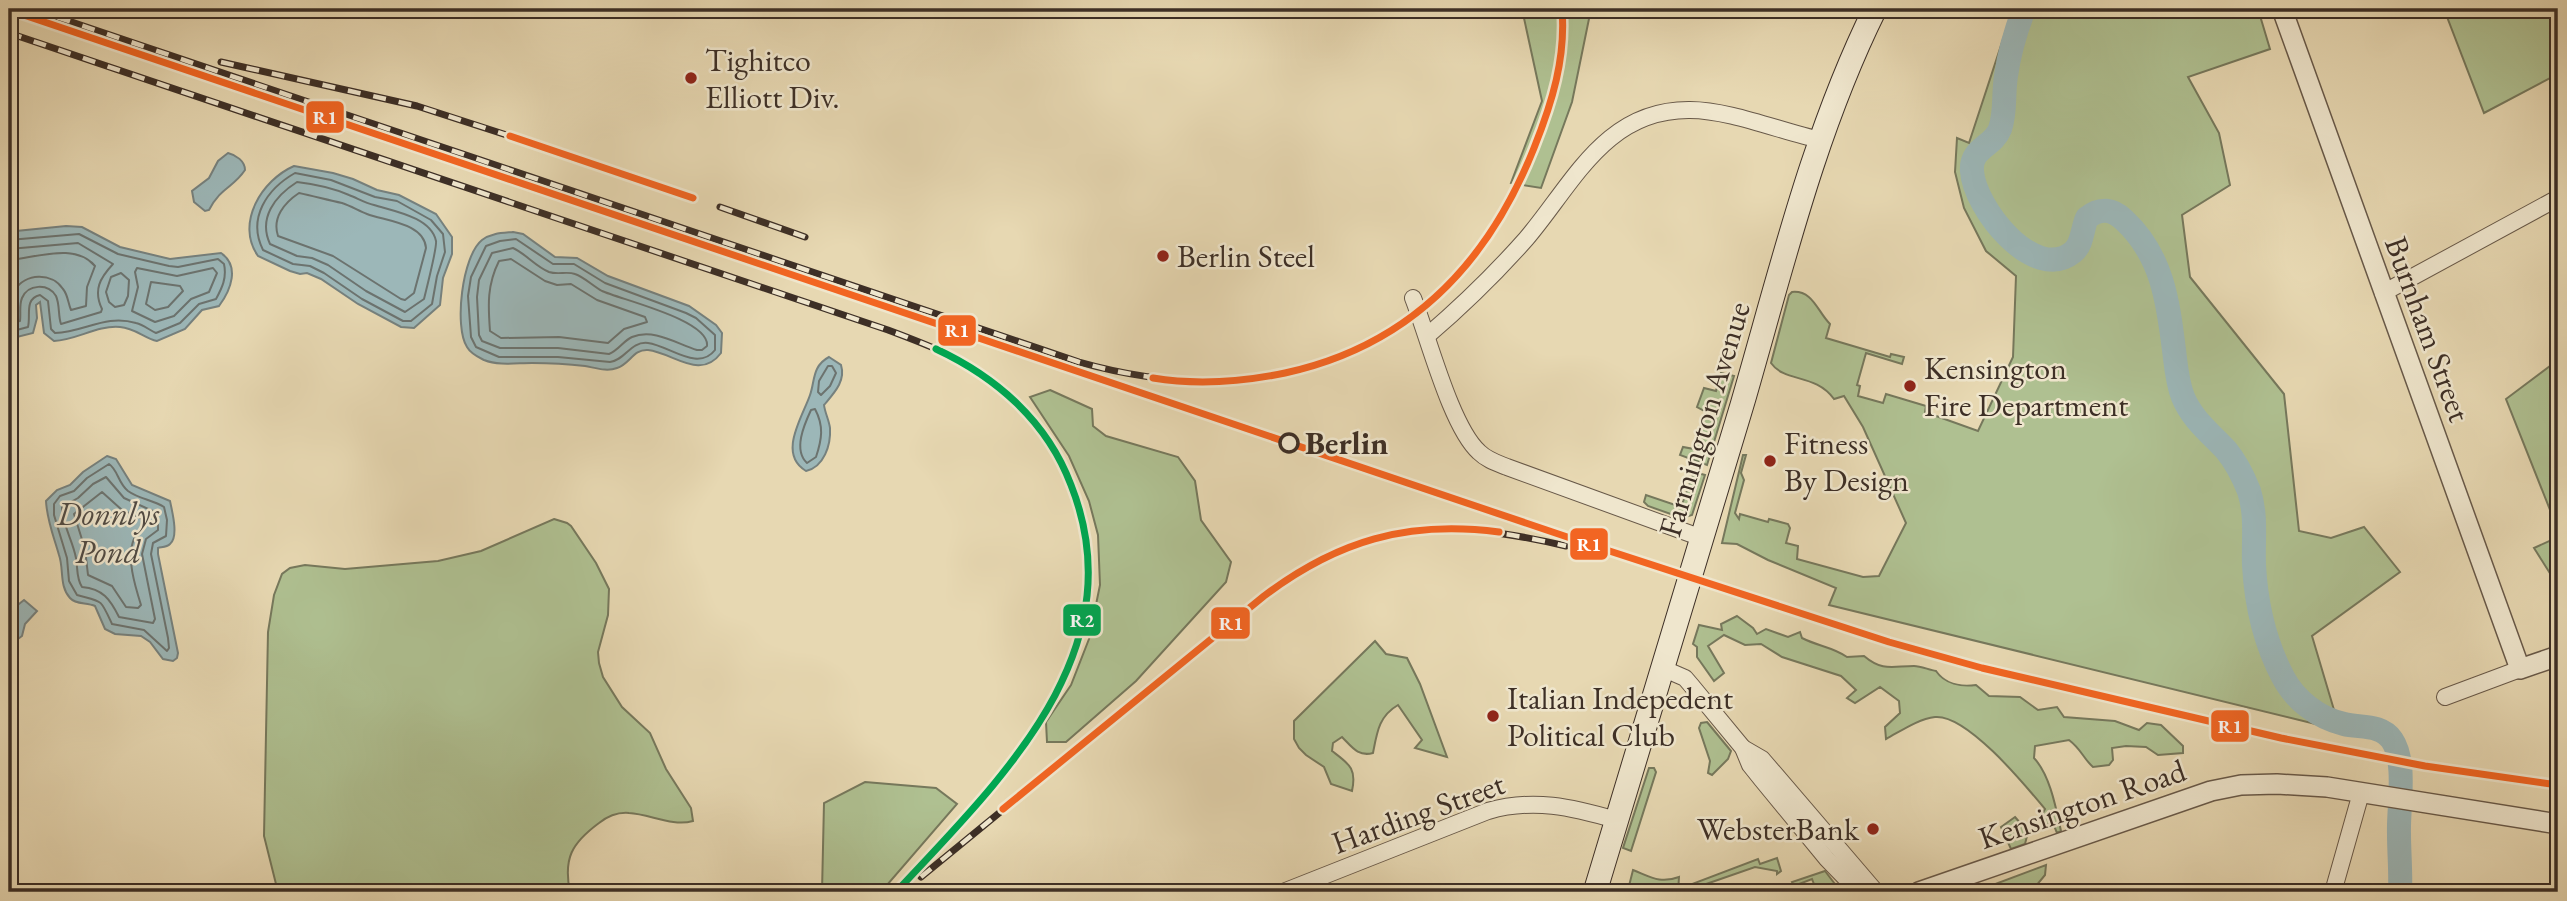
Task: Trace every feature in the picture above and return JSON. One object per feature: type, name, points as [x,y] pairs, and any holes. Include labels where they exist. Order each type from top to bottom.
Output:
[{"type":"main road","name":"Farmington Avenue","points":[[1595,892],[1820,140],[1875,9]]},
{"type":"street","name":"Burnham Street","points":[[2282,9],[2521,669]]},
{"type":"street","points":[[1427,336],[1518,248],[1590,155],[1629,125],[1660,114],[1700,110],[1820,140]]},
{"type":"street","points":[[2383,293],[2558,198]]},
{"type":"street","points":[[1413,298],[1461,428],[1471,444],[1485,458],[1702,538]]},
{"type":"street","points":[[2445,697],[2558,656]]},
{"type":"street","points":[[1662,668],[1685,678],[1743,748],[1757,754],[1767,776],[1832,854],[1858,892]]},
{"type":"street","name":"Kensington Road","points":[[1919,892],[2211,791],[2241,786],[2293,784],[2558,824]]},
{"type":"street","points":[[2333,892],[2361,793]]},
{"type":"street","name":"Harding Street","points":[[1283,892],[1481,813],[1508,805],[1547,804],[1616,820]]},
{"type":"street","points":[[1832,854],[1876,892]]},
{"type":"green space","points":[[1522,9],[1591,9],[1572,102],[1541,188],[1511,183],[1542,101]]},
{"type":"green space","points":[[1991,9],[2258,9],[2270,49],[2188,77],[2219,133],[2230,185],[2182,215],[2190,277],[2284,394],[2299,531],[2331,538],[2364,527],[2400,572],[2312,636],[2340,730],[1829,605],[1836,588],[1737,544],[1722,543],[1743,455],[1746,455],[1741,473],[1744,480],[1735,513],[1739,519],[1740,514],[1768,522],[1769,519],[1788,524],[1790,528],[1786,543],[1798,546],[1797,559],[1863,577],[1879,576],[1906,523],[1863,427],[1844,396],[1834,399],[1818,385],[1784,373],[1771,363],[1792,292],[1805,294],[1814,302],[1830,324],[1826,338],[1890,357],[1891,354],[1904,357],[1902,364],[1866,353],[1857,385],[1860,386],[1858,396],[1883,403],[1886,394],[1926,406],[1925,412],[1978,431],[2013,357],[2016,276],[1986,251],[1964,208],[1955,172],[1957,138],[1969,143],[2010,18]]},
{"type":"green space","points":[[2444,9],[2558,9],[2558,74],[2484,113]]},
{"type":"green space","points":[[2558,360],[2558,530],[2506,399]]},
{"type":"green space","points":[[1721,373],[1734,376],[1707,465],[1680,455],[1683,447],[1694,449],[1706,412],[1697,407],[1704,388],[1716,391]]},
{"type":"green space","points":[[1050,390],[1092,409],[1093,426],[1106,436],[1178,457],[1195,481],[1201,520],[1231,562],[1226,582],[1136,681],[1066,742],[1047,742],[1046,722],[1071,685],[1089,639],[1100,585],[1098,535],[1089,501],[1069,456],[1030,397]]},
{"type":"green space","points":[[1694,472],[1705,475],[1692,515],[1682,518],[1648,506],[1644,502],[1646,495],[1681,507]]},
{"type":"green space","points":[[554,519],[571,526],[596,563],[609,589],[608,615],[598,652],[603,677],[622,707],[650,733],[666,769],[691,808],[693,821],[677,822],[625,813],[606,818],[582,837],[572,852],[568,870],[570,892],[278,892],[264,836],[268,632],[274,595],[282,574],[290,568],[305,565],[345,569],[438,561],[481,551]]},
{"type":"green space","points":[[2558,537],[2558,586],[2534,548]]},
{"type":"green space","points":[[1737,616],[1757,634],[1766,629],[1788,637],[1800,632],[1802,638],[1847,657],[1864,656],[1883,666],[1917,666],[1936,671],[1954,684],[1976,685],[1989,696],[2020,697],[2038,710],[2057,707],[2064,717],[2115,721],[2139,730],[2147,723],[2161,725],[2183,746],[2183,753],[2158,755],[2146,747],[2112,748],[2113,760],[2109,765],[2093,767],[2069,740],[2035,746],[2034,758],[2044,773],[2054,802],[2061,831],[2057,833],[2053,823],[2042,823],[2041,816],[2045,809],[2024,784],[1979,738],[1963,727],[1948,719],[1935,717],[1916,723],[1886,739],[1885,727],[1900,713],[1899,701],[1880,687],[1855,703],[1847,698],[1856,690],[1841,676],[1782,657],[1761,644],[1745,645],[1724,635],[1708,646],[1724,673],[1714,681],[1697,657],[1697,647],[1693,644],[1699,625],[1722,630],[1721,624]]},
{"type":"green space","points":[[1375,641],[1386,654],[1407,658],[1420,684],[1447,757],[1415,748],[1422,740],[1398,705],[1383,719],[1373,753],[1359,752],[1342,737],[1333,743],[1332,751],[1347,763],[1352,772],[1352,791],[1331,784],[1324,767],[1299,748],[1294,739],[1294,721]]},
{"type":"green space","points":[[1707,722],[1731,751],[1728,759],[1712,775],[1708,773],[1710,761],[1699,728],[1701,723]]},
{"type":"green space","points":[[1649,768],[1654,768],[1656,772],[1631,851],[1623,848]]},
{"type":"green space","points":[[865,782],[936,788],[957,804],[881,892],[822,892],[824,803]]},
{"type":"green space","points":[[2015,817],[2028,832],[2025,844],[2011,849],[2001,827]]},
{"type":"green space","points":[[1777,858],[1781,871],[1777,874],[1777,871],[1755,867],[1686,891],[1692,884],[1758,859],[1760,864]]},
{"type":"green space","points":[[2046,865],[2045,875],[2031,892],[1974,892]]},
{"type":"green space","points":[[1633,870],[1661,880],[1679,877],[1678,892],[1609,892],[1611,886],[1629,886]]},
{"type":"green space","points":[[1825,871],[1841,892],[1817,892],[1812,879],[1794,886],[1792,882]]},
{"type":"water","points":[[228,153],[240,159],[245,170],[209,210],[205,211],[194,202],[192,191],[209,178],[218,161]]},
{"type":"water","points":[[294,166],[353,179],[377,190],[399,195],[436,214],[452,237],[452,254],[443,278],[440,305],[414,328],[401,327],[358,304],[321,279],[307,273],[290,271],[258,256],[249,230],[255,204],[272,181]]},
{"type":"water","points":[[82,227],[120,247],[170,259],[221,253],[227,258],[232,271],[230,286],[219,306],[202,310],[185,329],[157,341],[130,329],[112,327],[54,341],[44,333],[40,302],[36,305],[37,318],[33,333],[9,339],[9,235],[16,231]]},
{"type":"water","points":[[513,232],[523,234],[555,257],[577,258],[608,276],[689,306],[716,325],[722,333],[721,353],[713,361],[696,365],[658,352],[643,350],[621,366],[609,370],[559,364],[496,363],[477,356],[467,347],[461,324],[462,292],[469,261],[475,248],[485,238]]},
{"type":"water","points":[[829,357],[841,365],[842,376],[824,405],[830,428],[829,441],[822,460],[806,471],[793,455],[794,435],[817,369]]},
{"type":"water","name":"Donnlys Pond","points":[[107,456],[116,459],[132,485],[170,501],[174,524],[173,541],[158,548],[158,554],[178,653],[173,661],[163,659],[150,642],[141,636],[115,634],[105,629],[95,606],[72,600],[64,588],[46,501],[57,490],[70,485],[83,472]]},
{"type":"water","points":[[24,600],[37,611],[25,624],[22,636],[18,639],[9,636],[9,612]]},
{"type":"waterway","points":[[2024,9],[2009,59],[2000,129],[1978,152],[1972,163],[1975,186],[1983,203],[2009,237],[2024,250],[2041,258],[2058,259],[2073,252],[2081,240],[2087,218],[2102,211],[2120,216],[2147,248],[2166,297],[2183,397],[2196,419],[2233,459],[2249,491],[2254,519],[2254,565],[2259,608],[2266,637],[2283,677],[2294,693],[2316,713],[2344,724],[2382,731],[2397,749],[2401,773],[2400,892]]},
{"type":"railway","points":[[33,9],[1079,362],[1132,374],[1186,380],[1238,380],[1290,372],[1339,357],[1386,335],[1430,304],[1469,264],[1485,242],[1532,154],[1547,114],[1558,72],[1562,9]]},
{"type":"railway","points":[[9,33],[888,330],[961,361],[1001,387],[1031,417],[1055,450],[1072,487],[1084,526],[1088,567],[1086,607],[1077,647],[1061,686],[1045,715],[985,794],[896,892]]},
{"type":"railway","points":[[221,62],[417,106],[593,163]]},
{"type":"railway","points":[[720,207],[805,237]]},
{"type":"railway","points":[[921,877],[1264,596],[1301,571],[1337,552],[1372,539],[1444,529],[1482,531],[1566,546]]},
{"type":"transit line","name":"R1","points":[[1153,378],[1202,382],[1252,379],[1285,373],[1329,360],[1370,343],[1406,321],[1439,294],[1468,263],[1493,228],[1515,190],[1534,148],[1547,114],[1560,63],[1562,9]]},
{"type":"transit line","name":"R1","points":[[9,10],[1588,544],[1889,642],[1982,668],[2281,738],[2425,766],[2558,785]]},
{"type":"transit line","name":"R1","points":[[510,136],[693,198]]},
{"type":"transit line","name":"R2","points":[[896,892],[976,805],[1014,758],[1047,709],[1072,658],[1086,603],[1087,546],[1071,485],[1061,462],[1034,421],[999,387],[936,349]]},
{"type":"transit line","name":"R1","points":[[1003,809],[1264,596],[1319,561],[1346,548],[1403,532],[1434,529],[1499,532]]},
{"type":"place","name":"Tighitco Elliott Div.","points":[[691,78]]},
{"type":"place","name":"Berlin Steel","points":[[1163,256]]},
{"type":"place","name":"Kensington Fire Department","points":[[1910,386]]},
{"type":"place","name":"Berlin","points":[[1289,443]]},
{"type":"place","name":"Fitness By Design","points":[[1770,461]]},
{"type":"place","name":"Italian Indepedent Political Club","points":[[1493,716]]},
{"type":"place","name":"WebsterBank","points":[[1873,829]]}]
